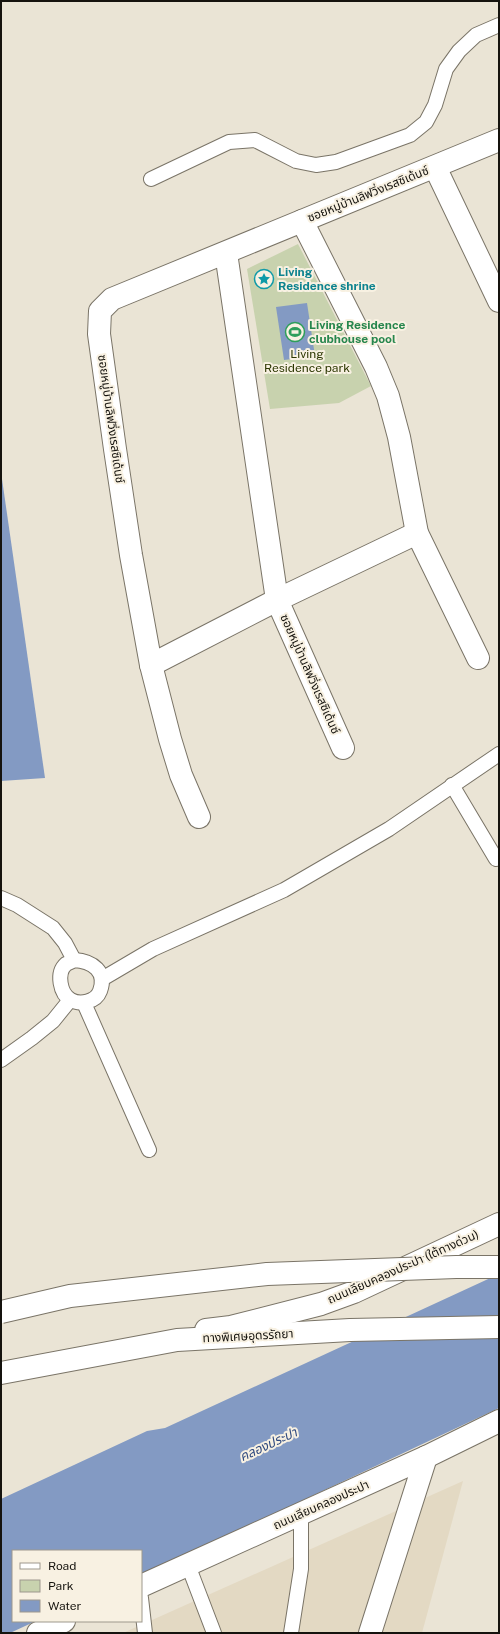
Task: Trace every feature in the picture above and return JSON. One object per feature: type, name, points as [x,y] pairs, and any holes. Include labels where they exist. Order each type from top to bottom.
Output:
[{"type":"main road","name":"ซอยหมู่บ้านลิฟวิ่งเรสซิเด้นซ์","points":[[199,817],[181,774],[150,665],[131,555],[114,442],[99,334],[100,311],[112,298],[226,253],[499,140]]},
{"type":"main road","name":"ซอยหมู่บ้านลิฟวิ่งเรสซิเด้นซ์","points":[[435,167],[499,300]]},
{"type":"main road","name":"ซอยหมู่บ้านลิฟวิ่งเรสซิเด้นซ์","points":[[302,221],[376,367],[388,396],[399,437],[417,533],[478,658]]},
{"type":"main road","name":"ซอยหมู่บ้านลิฟวิ่งเรสซิเด้นซ์","points":[[226,253],[277,600],[343,748]]},
{"type":"main road","name":"ซอยหมู่บ้านลิฟวิ่งเรสซิเด้นซ์","points":[[150,665],[277,600],[417,533]]},
{"type":"main road","name":"ถนนเลียบคลองประปา (ใต้ทางด่วน)","points":[[1,1369],[92,1348],[145,1338],[231,1327],[322,1304],[354,1292],[499,1224]]},
{"type":"main road","points":[[1,1312],[70,1296],[266,1274],[456,1267],[499,1267]]},
{"type":"main road","name":"ทางพิเศษอุดรรัถยา","points":[[1,1373],[177,1340],[350,1330],[499,1327]]},
{"type":"main road","name":"ถนนเลียบคลองประปา","points":[[142,1586],[426,1457],[499,1422]]},
{"type":"main road","points":[[370,1633],[426,1457]]},
{"type":"main road","points":[[38,1633],[62,1622]]},
{"type":"lane","points":[[151,179],[229,142],[254,140],[296,161],[316,165],[336,162],[410,135],[426,122],[435,105],[446,69],[459,51],[476,35],[499,25]]},
{"type":"lane","points":[[102,979],[153,948],[284,890],[389,829],[499,754]]},
{"type":"lane","points":[[452,785],[496,859]]},
{"type":"lane","points":[[1,898],[17,905],[53,928],[65,943],[74,960]]},
{"type":"lane","points":[[74,960],[91,964],[100,972],[103,982],[99,994],[93,999],[84,1003],[70,1000],[63,992],[60,982],[61,973],[65,965],[74,960]]},
{"type":"lane","points":[[1,1060],[53,1021],[70,1000]]},
{"type":"lane","points":[[84,1003],[149,1150]]},
{"type":"lane","points":[[291,1633],[301,1569],[301,1514]]},
{"type":"lane","points":[[188,1565],[214,1633]]},
{"type":"lane","points":[[142,1607],[145,1633]]},
{"type":"shaded area","points":[[463,1481],[422,1633],[123,1633]]},
{"type":"green space","name":"Living Residence park","points":[[298,244],[371,386],[339,403],[270,409],[247,269]]},
{"type":"water","name":"Living Residence clubhouse pool","points":[[307,303],[315,356],[284,360],[276,307]]},
{"type":"water","points":[[1,472],[45,778],[1,781]]},
{"type":"water","name":"คลองประปา","points":[[499,1274],[499,1408],[248,1526],[142,1574],[142,1550],[12,1550],[12,1622],[34,1622],[10,1633],[1,1633],[1,1499],[147,1431],[165,1428]]},
{"type":"place","name":"Living Residence shrine","points":[[264,279]]},
{"type":"place","name":"Living Residence clubhouse pool","points":[[295,332]]}]
